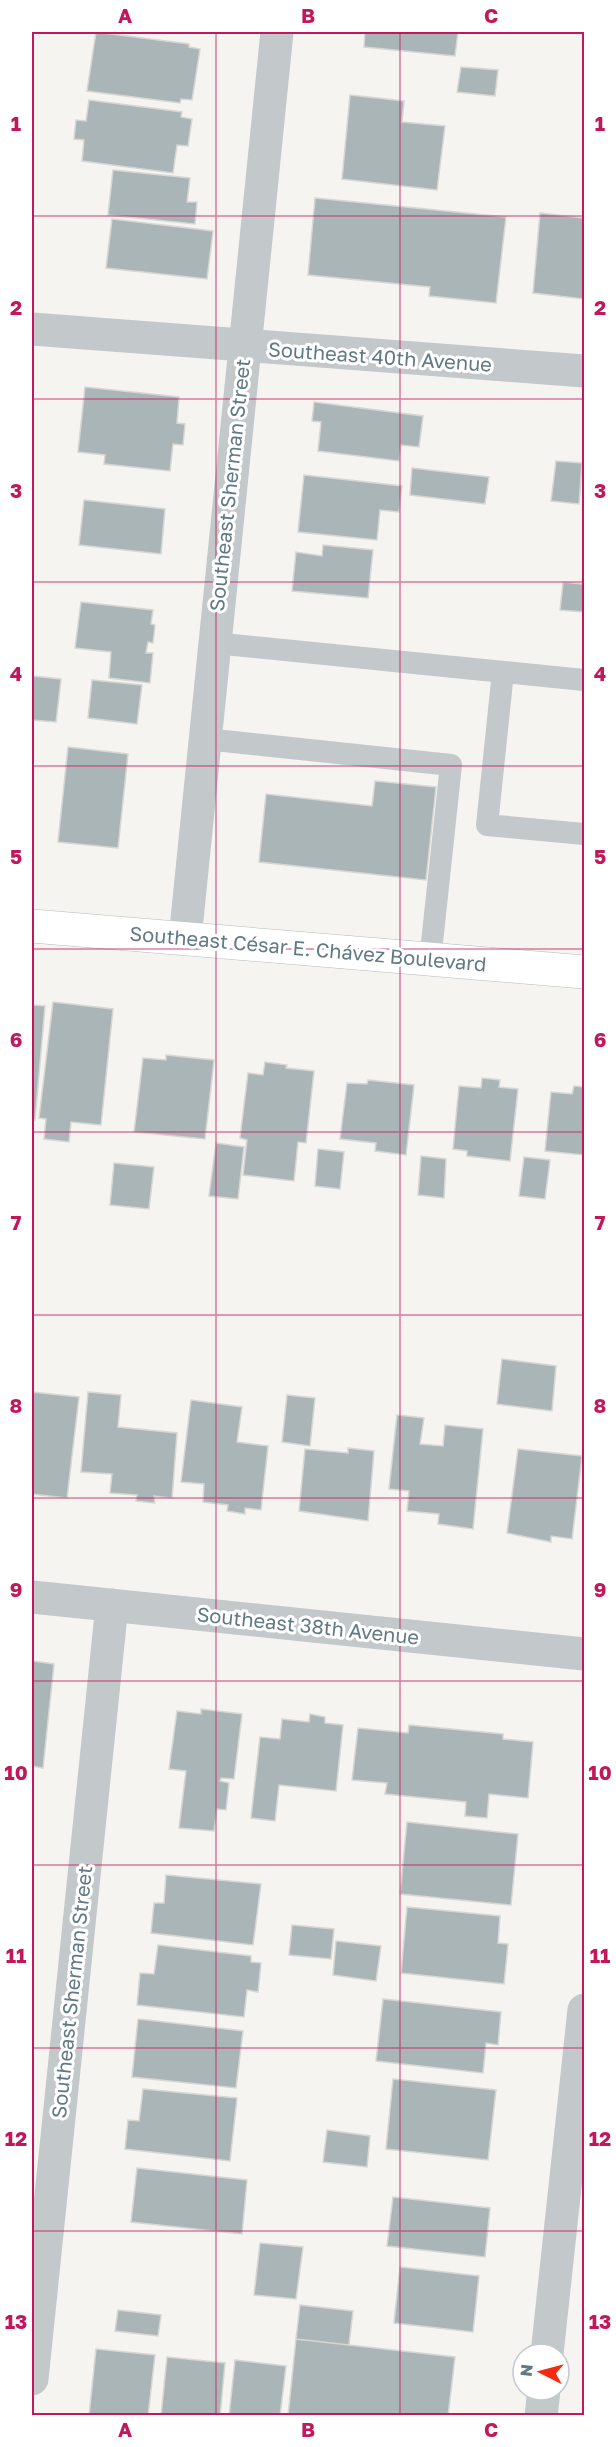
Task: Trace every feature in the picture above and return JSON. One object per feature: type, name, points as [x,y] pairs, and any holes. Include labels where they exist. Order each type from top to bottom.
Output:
[{"type":"main road","name":"Southeast César E. Chávez Boulevard","points":[[32,926],[430,961],[585,972]]},
{"type":"street","name":"Southeast Sherman Street","points":[[185,939],[277,32]]},
{"type":"street","name":"Southeast 40th Avenue","points":[[32,329],[244,347],[585,371]]},
{"type":"street","name":"Southeast 38th Avenue","points":[[32,1597],[585,1654]]},
{"type":"street","name":"Southeast Sherman Street","points":[[32,2379],[112,1605]]},
{"type":"street","points":[[549,2342],[585,2010]]},
{"type":"lane","points":[[214,644],[585,680]]},
{"type":"lane","points":[[503,672],[487,825],[585,834]]},
{"type":"lane","points":[[205,740],[451,765],[430,961]]},
{"type":"building","points":[[96,32],[189,44],[189,47],[200,49],[192,100],[181,99],[180,103],[87,91]]},
{"type":"building","points":[[365,32],[458,32],[455,56],[364,47]]},
{"type":"building","points":[[461,67],[498,70],[495,96],[457,92]]},
{"type":"building","points":[[350,95],[404,101],[402,122],[445,126],[437,190],[342,179]]},
{"type":"building","points":[[89,100],[182,112],[181,117],[192,119],[188,146],[177,145],[173,173],[82,161],[84,140],[74,139],[76,120],[86,121]]},
{"type":"building","points":[[113,170],[190,178],[187,202],[197,202],[195,224],[108,215]]},
{"type":"building","points":[[315,198],[506,217],[496,303],[429,296],[430,287],[308,275]]},
{"type":"building","points":[[540,213],[584,218],[584,299],[533,293]]},
{"type":"building","points":[[112,219],[213,231],[207,279],[106,268]]},
{"type":"building","points":[[85,387],[179,397],[177,423],[185,424],[183,445],[173,444],[170,471],[104,464],[105,455],[78,452]]},
{"type":"building","points":[[314,402],[423,416],[419,447],[401,445],[399,461],[318,451],[321,422],[312,421]]},
{"type":"building","points":[[556,461],[582,463],[579,504],[551,501]]},
{"type":"building","points":[[412,468],[489,477],[485,504],[410,495]]},
{"type":"building","points":[[304,475],[402,486],[399,512],[380,510],[377,540],[298,532]]},
{"type":"building","points":[[84,500],[165,509],[161,554],[79,545]]},
{"type":"building","points":[[323,545],[373,550],[368,598],[292,591],[296,552],[322,556]]},
{"type":"building","points":[[584,564],[584,612],[560,610],[563,582],[582,584]]},
{"type":"building","points":[[81,602],[153,610],[151,624],[155,625],[153,643],[148,642],[146,653],[153,653],[150,683],[109,678],[111,652],[75,648]]},
{"type":"building","points":[[32,676],[61,679],[56,722],[32,720]]},
{"type":"building","points":[[92,680],[142,685],[137,724],[88,718]]},
{"type":"building","points":[[68,747],[128,754],[118,848],[58,842]]},
{"type":"building","points":[[375,781],[436,787],[426,880],[259,862],[266,794],[372,806]]},
{"type":"building","points":[[53,1002],[113,1009],[101,1125],[71,1122],[69,1142],[44,1139],[46,1119],[39,1118]]},
{"type":"building","points":[[32,1005],[45,1006],[35,1120],[32,1120]]},
{"type":"building","points":[[166,1055],[214,1060],[205,1139],[134,1132],[143,1058],[166,1060]]},
{"type":"building","points":[[265,1062],[287,1065],[286,1068],[314,1071],[306,1143],[298,1142],[294,1181],[243,1175],[247,1140],[240,1138],[248,1073],[263,1075]]},
{"type":"building","points":[[482,1078],[500,1080],[499,1087],[518,1089],[510,1161],[467,1156],[467,1151],[453,1149],[459,1086],[481,1088]]},
{"type":"building","points":[[368,1080],[414,1085],[406,1155],[375,1151],[376,1143],[340,1139],[347,1083],[367,1084]]},
{"type":"building","points":[[574,1086],[584,1087],[584,1155],[545,1151],[551,1092],[572,1094]]},
{"type":"building","points":[[216,1143],[244,1147],[238,1199],[209,1196]]},
{"type":"building","points":[[318,1149],[344,1152],[340,1189],[315,1186]]},
{"type":"building","points":[[421,1156],[446,1159],[444,1198],[418,1195]]},
{"type":"building","points":[[524,1157],[550,1160],[545,1199],[519,1196]]},
{"type":"building","points":[[114,1163],[154,1167],[149,1209],[110,1205]]},
{"type":"building","points":[[502,1359],[556,1366],[552,1411],[497,1404]]},
{"type":"building","points":[[32,1392],[79,1397],[67,1498],[32,1494]]},
{"type":"building","points":[[88,1392],[121,1395],[118,1427],[177,1433],[172,1498],[154,1496],[155,1503],[136,1501],[137,1495],[110,1493],[112,1474],[81,1472]]},
{"type":"building","points":[[287,1395],[315,1398],[310,1446],[282,1442]]},
{"type":"building","points":[[191,1400],[242,1407],[237,1442],[268,1446],[261,1510],[245,1508],[245,1514],[227,1511],[228,1505],[203,1502],[204,1484],[181,1482]]},
{"type":"building","points":[[397,1415],[424,1418],[420,1444],[443,1446],[445,1425],[483,1429],[473,1529],[438,1524],[439,1514],[407,1511],[409,1491],[389,1489]]},
{"type":"building","points":[[348,1448],[374,1451],[368,1521],[299,1511],[305,1449],[348,1453]]},
{"type":"building","points":[[518,1449],[582,1456],[572,1539],[551,1536],[551,1542],[507,1533]]},
{"type":"building","points":[[32,1661],[54,1664],[43,1768],[32,1766]]},
{"type":"building","points":[[201,1709],[242,1714],[234,1779],[221,1778],[220,1781],[229,1783],[226,1810],[217,1809],[214,1831],[179,1828],[186,1771],[169,1769],[177,1711],[201,1714]]},
{"type":"building","points":[[310,1714],[325,1717],[325,1723],[343,1725],[336,1791],[279,1785],[275,1821],[251,1818],[260,1737],[280,1739],[282,1719],[309,1722]]},
{"type":"building","points":[[409,1725],[503,1734],[503,1739],[533,1742],[528,1798],[489,1794],[487,1818],[465,1816],[466,1802],[385,1794],[387,1783],[352,1780],[358,1728],[408,1733]]},
{"type":"building","points":[[407,1822],[518,1834],[511,1905],[400,1894]]},
{"type":"building","points":[[166,1875],[261,1884],[253,1945],[151,1933],[154,1903],[164,1903]]},
{"type":"building","points":[[407,1907],[500,1916],[498,1943],[508,1944],[504,1984],[401,1973]]},
{"type":"building","points":[[292,1925],[334,1929],[331,1959],[289,1955]]},
{"type":"building","points":[[336,1941],[381,1946],[376,1981],[333,1975]]},
{"type":"building","points":[[158,1945],[251,1956],[251,1962],[261,1963],[258,1992],[247,1990],[244,2017],[137,2005],[140,1973],[154,1974]]},
{"type":"building","points":[[383,1999],[501,2012],[498,2045],[486,2043],[483,2073],[376,2061]]},
{"type":"building","points":[[138,2019],[243,2031],[236,2088],[132,2077]]},
{"type":"building","points":[[393,2079],[496,2090],[488,2160],[386,2149]]},
{"type":"building","points":[[143,2089],[237,2098],[230,2161],[125,2149],[128,2120],[139,2121]]},
{"type":"building","points":[[327,2130],[370,2136],[367,2167],[323,2162]]},
{"type":"building","points":[[137,2168],[247,2180],[242,2234],[131,2222]]},
{"type":"building","points":[[393,2197],[490,2208],[485,2257],[387,2246]]},
{"type":"building","points":[[260,2243],[303,2247],[296,2299],[254,2295]]},
{"type":"building","points":[[400,2267],[479,2276],[473,2332],[394,2323]]},
{"type":"building","points":[[300,2305],[353,2311],[349,2345],[296,2339]]},
{"type":"building","points":[[118,2310],[161,2315],[158,2336],[115,2331]]},
{"type":"building","points":[[296,2339],[455,2357],[448,2416],[288,2416]]},
{"type":"building","points":[[96,2349],[155,2355],[148,2416],[89,2416]]},
{"type":"building","points":[[167,2357],[225,2363],[220,2416],[161,2416]]},
{"type":"building","points":[[235,2360],[286,2366],[280,2416],[229,2416]]}]
